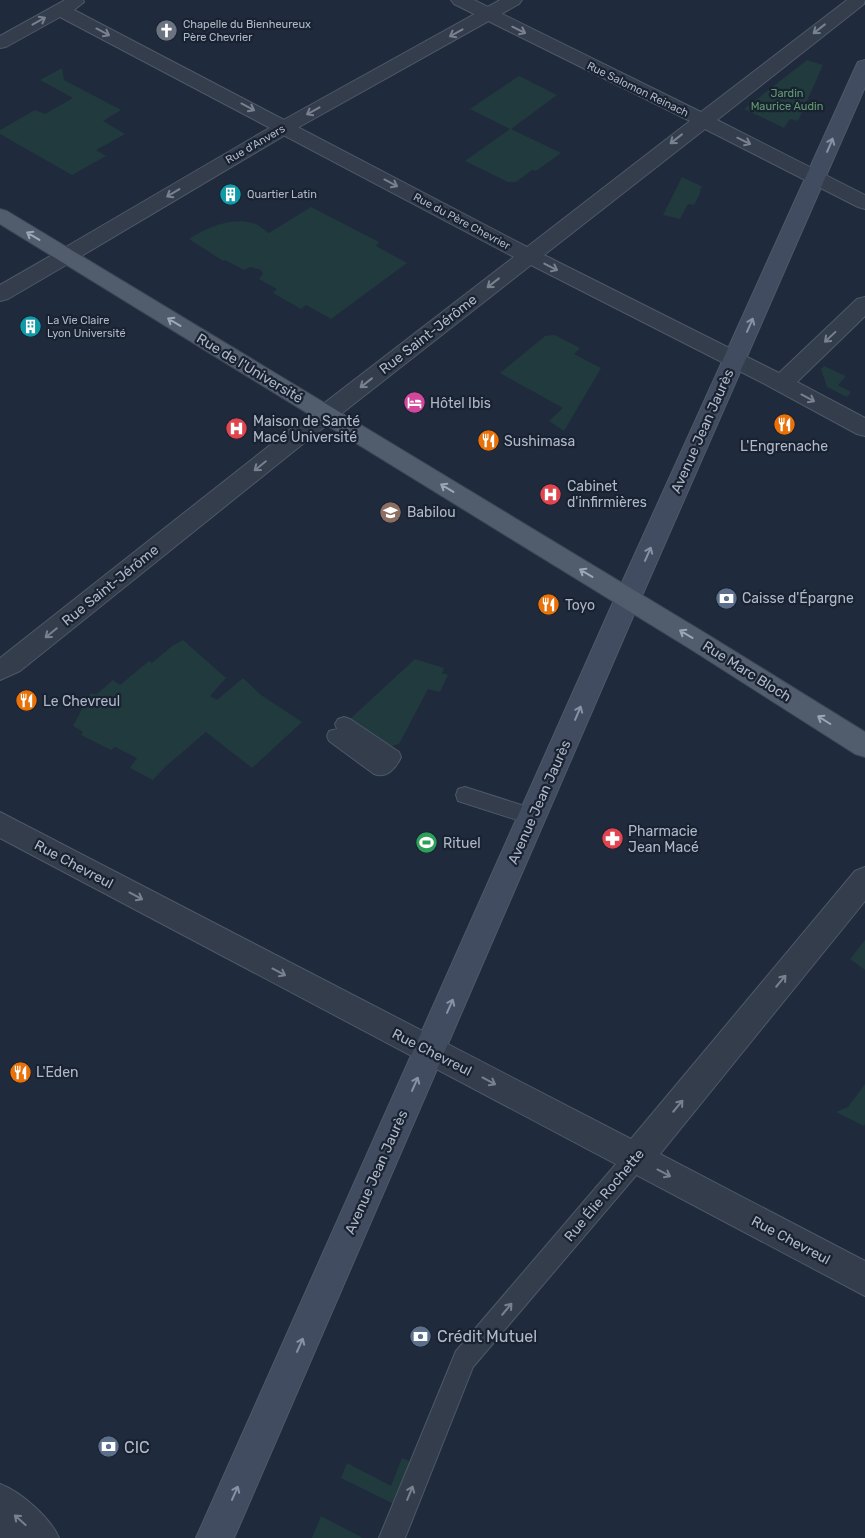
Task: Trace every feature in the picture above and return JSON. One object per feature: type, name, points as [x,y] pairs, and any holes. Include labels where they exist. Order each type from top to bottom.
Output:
[{"type":"main road","name":"Avenue Jean Jaurès","points":[[215,1538],[628,598],[865,66]]},
{"type":"main road","name":"Rue de l'Université","points":[[0,215],[628,598]]},
{"type":"main road","name":"Rue Marc Bloch","points":[[628,598],[865,746]]},
{"type":"street","points":[[0,43],[78,0]]},
{"type":"street","name":"Rue Salomon Reinach","points":[[460,0],[865,203]]},
{"type":"street","name":"Rue d'Anvers","points":[[0,294],[285,127],[513,0]]},
{"type":"street","name":"Rue Saint-Jérôme","points":[[0,670],[11,664],[701,120],[858,0]]},
{"type":"street","name":"Rue du Père Chevrier","points":[[60,10],[528,256],[865,428]]},
{"type":"street","points":[[781,384],[865,304]]},
{"type":"street","name":"Rue Chevreul","points":[[0,824],[865,1279]]},
{"type":"street","name":"Rue Élie Rochette","points":[[636,1158],[861,891]]},
{"type":"street","points":[[0,1502],[40,1538]]},
{"type":"lane","points":[[340,730],[389,772]]},
{"type":"lane","points":[[464,794],[533,817]]},
{"type":"lane","name":"Rue Élie Rochette","points":[[392,1538],[464,1359],[636,1158]]},
{"type":"green space","name":"Jardin Maurice Audin","points":[[807,60],[823,65],[798,121],[790,119],[784,128],[744,109]]},
{"type":"green space","points":[[62,68],[64,80],[121,110],[103,121],[125,134],[96,150],[106,156],[72,175],[0,134],[0,130],[35,110],[45,114],[73,98],[40,80]]},
{"type":"green space","points":[[519,76],[557,95],[511,129],[561,153],[536,171],[532,170],[516,182],[508,182],[465,161],[510,129],[470,109]]},
{"type":"green space","points":[[682,177],[703,187],[699,190],[701,191],[694,205],[688,204],[680,219],[663,215]]},
{"type":"green space","points":[[311,207],[379,242],[376,246],[407,263],[331,319],[306,305],[301,309],[273,293],[277,289],[259,279],[263,274],[261,270],[250,267],[244,270],[225,260],[223,261],[189,239],[203,231],[236,221],[254,224],[269,233]]},
{"type":"green space","points":[[555,335],[580,348],[574,354],[601,368],[564,431],[549,421],[563,408],[500,373],[545,336]]},
{"type":"green space","points":[[824,366],[846,376],[838,385],[851,392],[847,397],[827,387],[821,369]]},
{"type":"green space","points":[[183,640],[226,678],[210,696],[217,700],[243,678],[261,695],[302,722],[252,768],[206,732],[165,767],[153,780],[130,768],[137,758],[115,747],[111,750],[81,735],[83,732],[73,726],[90,694],[97,694],[113,680],[120,685],[149,661],[152,663],[172,646]]},
{"type":"green space","points":[[415,659],[444,668],[442,673],[448,675],[440,692],[428,689],[399,744],[388,747],[350,719]]},
{"type":"green space","points":[[865,940],[865,970],[850,959]]},
{"type":"green space","points":[[865,1084],[864,1126],[836,1112],[848,1107]]},
{"type":"green space","points":[[402,1458],[412,1462],[394,1504],[341,1478],[347,1463],[391,1486]]},
{"type":"green space","points":[[321,1516],[363,1538],[312,1538]]},
{"type":"place","name":"Chapelle du Bienheureux Père Chevrier","points":[[167,30]]},
{"type":"place","name":"Quartier Latin","points":[[231,194]]},
{"type":"place","name":"La Vie Claire Lyon Université","points":[[31,326]]},
{"type":"place","name":"Hôtel Ibis","points":[[414,403]]},
{"type":"place","name":"L'Engrenache","points":[[784,424]]},
{"type":"place","name":"Maison de Santé Macé Université","points":[[237,429]]},
{"type":"place","name":"Sushimasa","points":[[488,441]]},
{"type":"place","name":"Cabinet d'infirmières","points":[[551,494]]},
{"type":"place","name":"Babilou","points":[[391,512]]},
{"type":"place","name":"Caisse d'Épargne","points":[[726,598]]},
{"type":"place","name":"Toyo","points":[[549,605]]},
{"type":"place","name":"Le Chevreul","points":[[27,701]]},
{"type":"place","name":"Pharmacie Jean Macé","points":[[612,839]]},
{"type":"place","name":"Rituel","points":[[427,843]]},
{"type":"place","name":"L'Eden","points":[[20,1072]]},
{"type":"place","name":"Crédit Mutuel","points":[[421,1336]]},
{"type":"place","name":"CIC","points":[[108,1447]]}]
